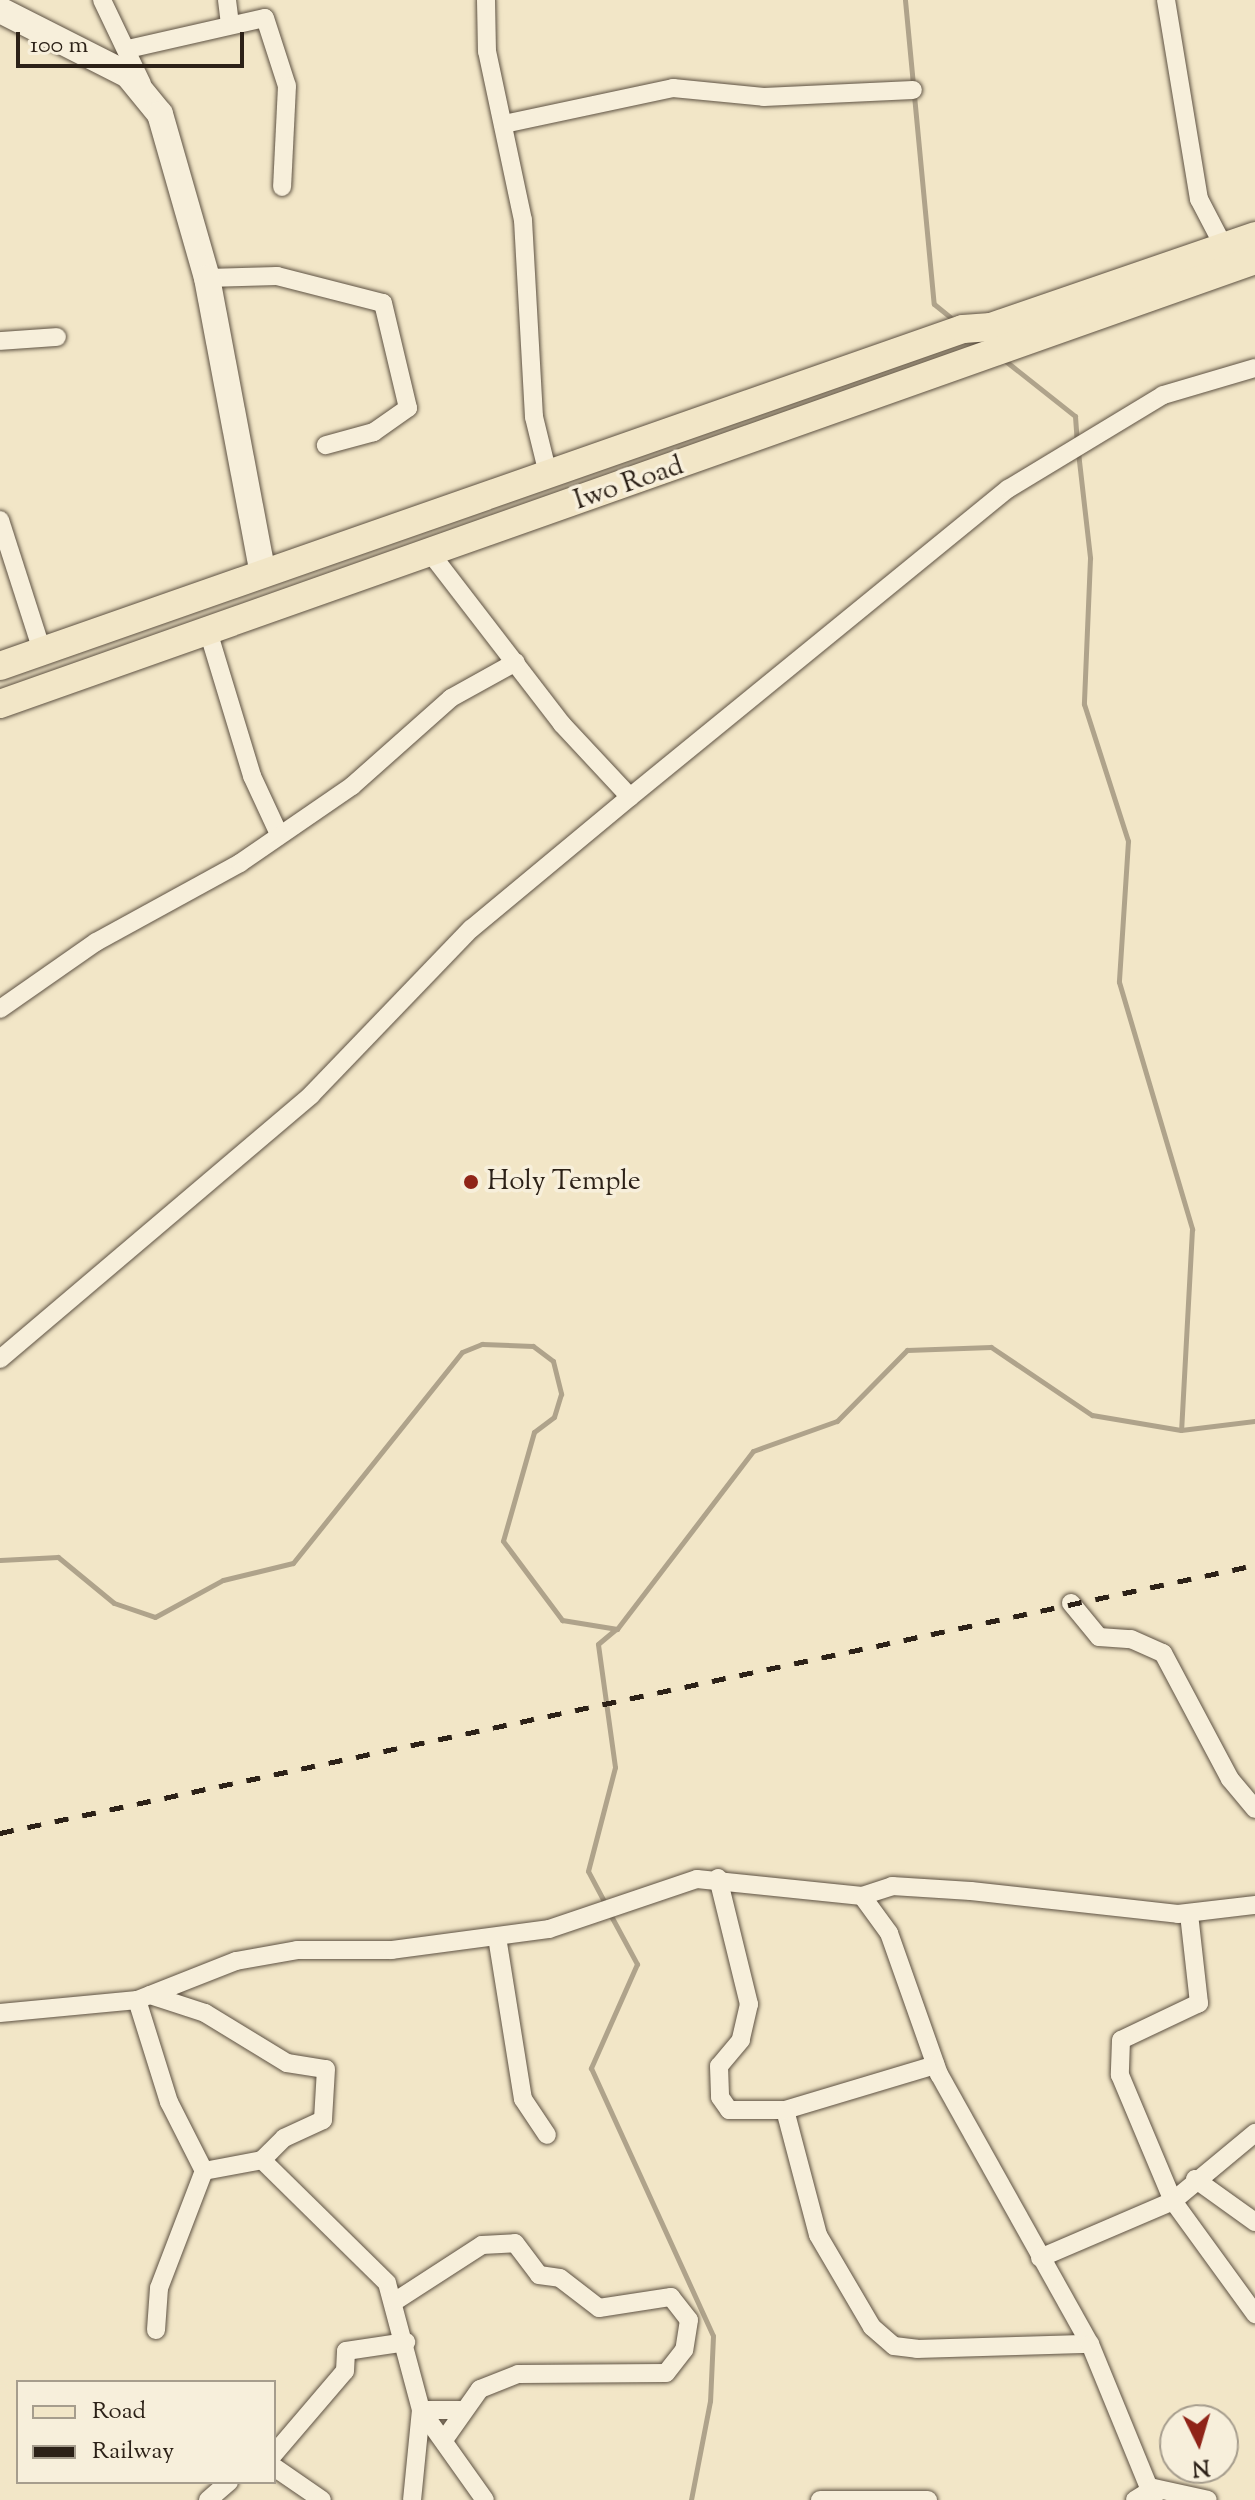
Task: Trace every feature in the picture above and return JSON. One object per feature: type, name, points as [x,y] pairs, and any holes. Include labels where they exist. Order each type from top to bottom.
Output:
[{"type":"main road","name":"Iwo Road","points":[[0,666],[963,329],[997,344],[1255,236]]},
{"type":"main road","name":"Iwo Road","points":[[0,704],[431,554],[997,344],[1255,260]]},
{"type":"street","points":[[102,0],[174,148],[207,278],[263,574]]},
{"type":"street","points":[[227,0],[230,23]]},
{"type":"street","points":[[486,0],[504,124],[523,220],[534,417],[548,474]]},
{"type":"street","points":[[1166,0],[1199,199],[1224,247]]},
{"type":"street","points":[[0,10],[142,87]]},
{"type":"street","points":[[128,49],[230,23],[265,18],[279,52],[287,86],[282,187]]},
{"type":"street","points":[[504,124],[673,88],[764,97],[913,90]]},
{"type":"street","points":[[207,278],[277,276],[388,310],[408,408],[374,432],[326,445]]},
{"type":"street","points":[[0,341],[57,337]]},
{"type":"street","points":[[0,1359],[311,1095],[471,929],[1008,489],[1163,395],[1255,368]]},
{"type":"street","points":[[0,520],[42,651]]},
{"type":"street","points":[[431,554],[516,662],[630,797]]},
{"type":"street","points":[[208,631],[252,776],[278,832]]},
{"type":"street","points":[[0,1009],[96,942],[192,894],[278,832],[352,786],[451,698],[516,662]]},
{"type":"street","points":[[1071,1603],[1099,1637],[1131,1639],[1163,1653],[1230,1779],[1255,1809]]},
{"type":"street","points":[[718,1878],[749,2004],[741,2040],[719,2066],[720,2097],[729,2110],[785,2110],[935,2065]]},
{"type":"street","points":[[0,2013],[143,1998],[236,1961],[297,1950],[392,1950],[497,1937],[602,1914],[664,1886],[718,1878],[862,1896],[892,1886],[1189,1914],[1255,1905]]},
{"type":"street","points":[[862,1896],[889,1933],[935,2065],[1090,2344],[1154,2494]]},
{"type":"street","points":[[1189,1914],[1199,2003],[1121,2040],[1118,2064],[1142,2140],[1173,2201],[1255,2314]]},
{"type":"street","points":[[497,1937],[523,2099],[547,2135]]},
{"type":"street","points":[[143,1998],[205,2013],[287,2063],[326,2069],[323,2120],[284,2138],[262,2160],[204,2171]]},
{"type":"street","points":[[143,1998],[169,2102],[204,2171],[159,2288],[156,2330]]},
{"type":"street","points":[[785,2110],[818,2235],[882,2338],[917,2349],[1090,2344]]},
{"type":"street","points":[[1040,2258],[1173,2201],[1195,2179],[1254,2135]]},
{"type":"street","points":[[262,2160],[397,2300],[421,2410],[412,2500]]},
{"type":"street","points":[[1195,2179],[1255,2222]]},
{"type":"street","points":[[397,2300],[482,2245],[515,2243],[539,2275],[560,2278],[599,2308],[671,2297],[689,2320],[684,2350],[666,2373],[518,2374],[480,2389],[461,2410],[444,2440]]},
{"type":"street","points":[[276,2452],[345,2371],[346,2351],[406,2342]]},
{"type":"street","points":[[421,2410],[461,2410]]},
{"type":"street","points":[[421,2410],[485,2500]]},
{"type":"street","points":[[276,2468],[322,2500]]},
{"type":"street","points":[[208,2500],[227,2484]]},
{"type":"street","points":[[1135,2500],[1154,2494],[1208,2500]]},
{"type":"street","points":[[820,2500],[928,2500]]},
{"type":"waterway","points":[[905,0],[934,304],[954,320]]},
{"type":"waterway","points":[[1003,359],[1075,416],[1077,442]]},
{"type":"waterway","points":[[1078,452],[1090,558],[1084,704],[1128,841],[1119,982],[1192,1229],[1181,1430]]},
{"type":"waterway","points":[[0,1560],[58,1557],[114,1603],[155,1617],[223,1580],[293,1563],[462,1352],[482,1344],[533,1346],[553,1361],[561,1394],[554,1417],[534,1432],[503,1541],[562,1620],[617,1629],[753,1451],[837,1421],[907,1350],[991,1347],[1092,1415],[1181,1430],[1255,1421]]},
{"type":"waterway","points":[[606,1905],[588,1871],[615,1767],[598,1644],[616,1629]]},
{"type":"waterway","points":[[610,1914],[637,1964],[591,2068],[713,2336],[710,2401],[691,2500]]},
{"type":"railway","points":[[0,1833],[1255,1565]]},
{"type":"place","name":"Holy Temple","points":[[471,1182]]}]
